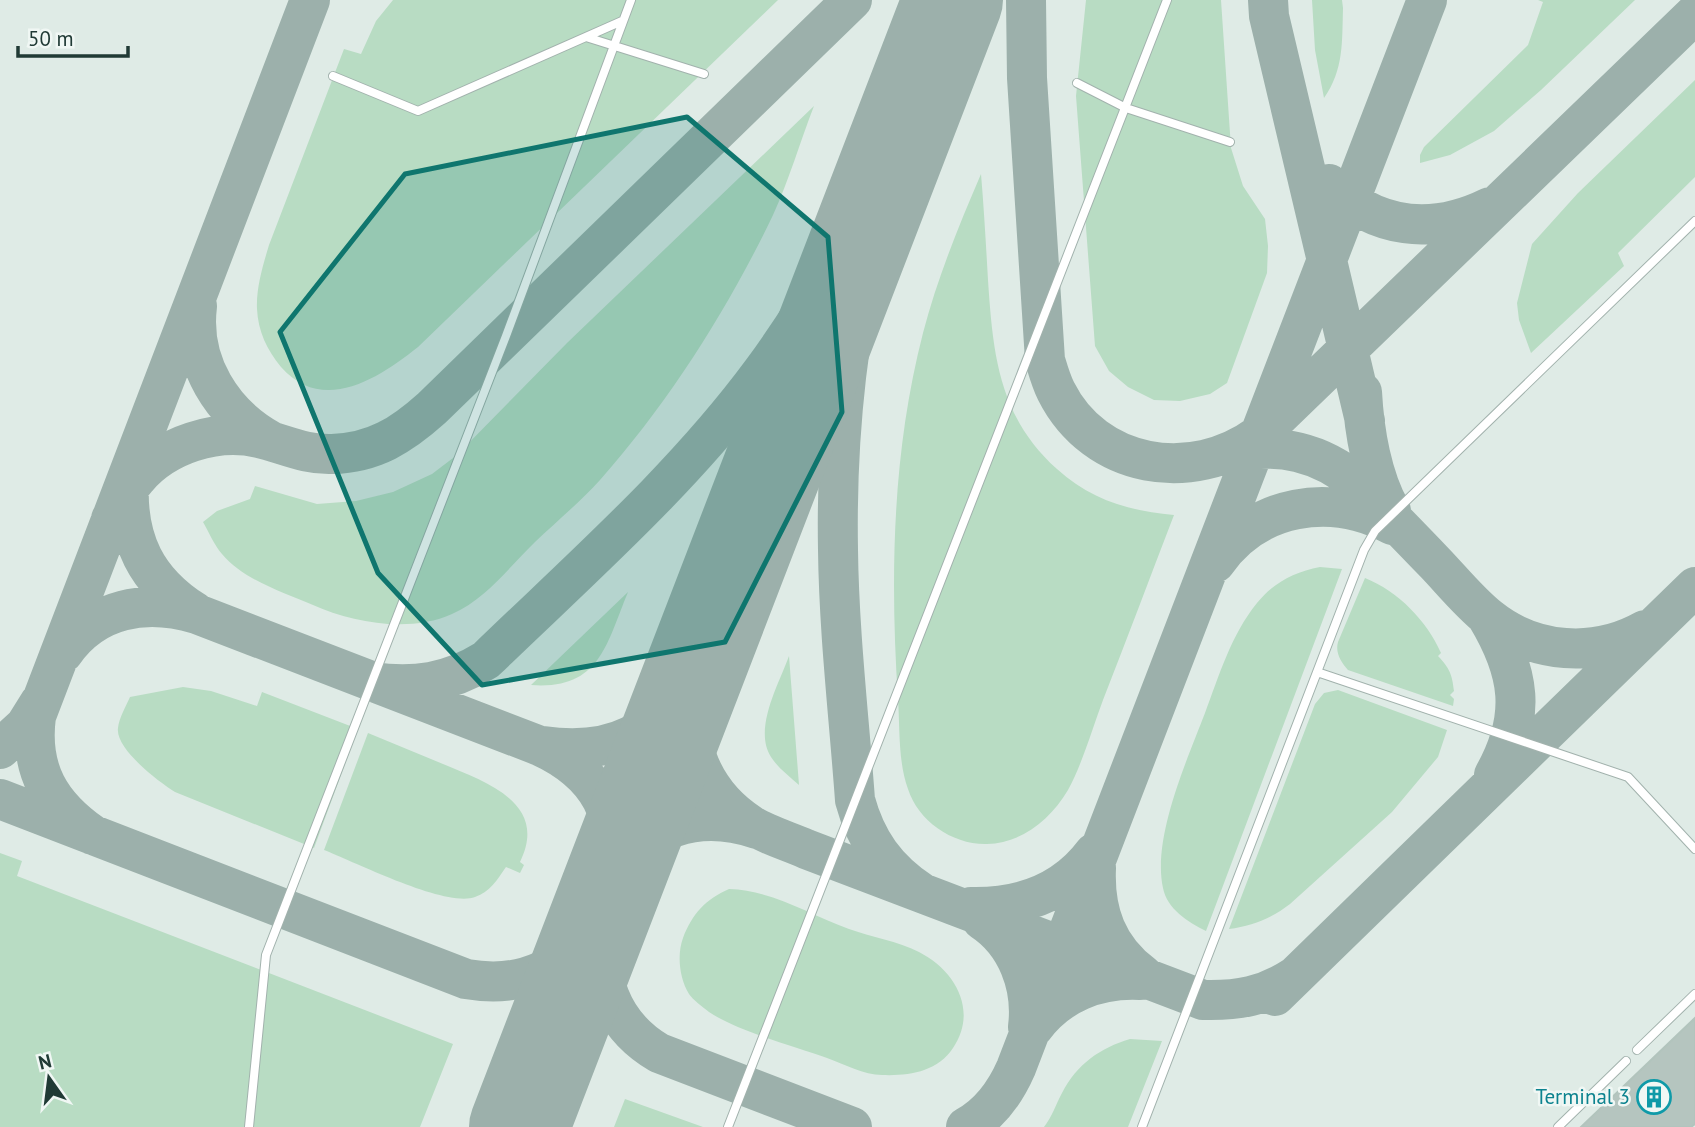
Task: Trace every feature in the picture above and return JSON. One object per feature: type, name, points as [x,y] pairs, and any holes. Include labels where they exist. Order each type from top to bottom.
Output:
[{"type":"lane","points":[[249,1127],[266,955],[506,336],[631,0]]},
{"type":"lane","points":[[728,1127],[1167,0]]},
{"type":"lane","points":[[333,76],[418,111],[622,21]]},
{"type":"lane","points":[[586,37],[704,74]]},
{"type":"lane","points":[[1077,83],[1126,108],[1230,142]]},
{"type":"lane","points":[[1142,1127],[1364,550],[1376,531],[1695,221]]},
{"type":"lane","points":[[1317,671],[1628,777],[1695,849]]},
{"type":"lane","points":[[1637,1050],[1695,994]]},
{"type":"lane","points":[[1558,1127],[1626,1061]]},
{"type":"highlighted area","points":[[687,117],[828,237],[842,412],[725,642],[482,685],[378,573],[280,332],[405,174]]},
{"type":"green space","points":[[393,0],[778,0],[418,347],[369,380],[333,390],[315,388],[297,381],[271,354],[261,333],[258,317],[260,277],[269,245],[344,49],[361,54],[376,21]]},
{"type":"green space","points":[[1086,0],[1221,0],[1231,148],[1243,186],[1265,219],[1268,246],[1267,273],[1227,383],[1210,394],[1180,401],[1154,400],[1128,387],[1109,371],[1095,346],[1076,96]]},
{"type":"green space","points":[[1312,0],[1342,0],[1343,8],[1339,66],[1324,98],[1315,50]]},
{"type":"green space","points":[[1538,0],[1635,0],[1494,131],[1450,155],[1420,163],[1424,147],[1528,45],[1543,2]]},
{"type":"green space","points":[[1695,80],[1695,177],[1618,253],[1624,266],[1531,353],[1519,320],[1517,303],[1532,244],[1578,193]]},
{"type":"green space","points":[[814,106],[773,215],[717,320],[673,387],[600,480],[476,600],[436,620],[400,624],[363,621],[329,611],[264,584],[241,571],[219,550],[203,522],[217,511],[250,499],[255,486],[317,504],[356,501],[393,492],[432,474],[457,455],[567,343]]},
{"type":"green space","points":[[981,174],[990,308],[997,359],[1011,406],[1022,428],[1057,469],[1083,489],[1126,507],[1174,515],[1068,790],[1053,811],[1034,828],[1012,839],[987,844],[962,840],[939,829],[920,811],[908,789],[902,768],[900,745],[894,607],[899,469],[913,378],[935,293]]},
{"type":"green space","points":[[1320,567],[1342,569],[1206,931],[1174,908],[1165,896],[1163,888],[1162,846],[1173,799],[1226,656],[1248,615],[1277,584],[1293,575]]},
{"type":"green space","points":[[1365,578],[1400,599],[1428,630],[1441,653],[1438,656],[1451,676],[1454,691],[1450,695],[1454,699],[1453,706],[1348,670],[1343,664],[1338,654],[1338,642]]},
{"type":"green space","points":[[628,592],[606,646],[586,672],[572,680],[554,685],[531,685]]},
{"type":"green space","points":[[789,656],[799,785],[780,768],[766,746],[766,720]]},
{"type":"green space","points":[[183,687],[211,691],[257,706],[262,692],[358,729],[314,848],[175,792],[130,755],[119,736],[118,728],[130,697]]},
{"type":"green space","points":[[1338,690],[1447,730],[1438,757],[1392,812],[1290,904],[1261,921],[1229,929],[1315,704],[1324,693]]},
{"type":"green space","points":[[368,733],[477,779],[508,798],[520,810],[526,824],[527,842],[520,862],[524,865],[520,873],[506,867],[485,892],[461,899],[423,890],[324,850]]},
{"type":"green space","points":[[0,853],[22,861],[17,876],[453,1044],[420,1127],[0,1127]]},
{"type":"green space","points":[[729,889],[775,898],[849,929],[911,948],[932,960],[953,981],[963,1006],[960,1034],[953,1048],[939,1062],[922,1071],[902,1075],[875,1075],[750,1032],[709,1012],[693,999],[686,988],[681,973],[680,951],[683,938],[695,915],[713,898]]},
{"type":"green space","points":[[1130,1039],[1162,1041],[1128,1127],[1044,1127],[1068,1083],[1082,1066],[1099,1052]]},
{"type":"green space","points":[[625,1099],[703,1127],[614,1127]]},
{"type":"building","name":"Terminal 3","points":[[1695,1018],[1695,1124],[1691,1127],[1581,1127]]},
{"type":"taxiway","points":[[93,835],[65,811],[46,784],[36,753],[36,716],[310,0]]},
{"type":"taxiway","points":[[111,519],[129,487],[149,466],[162,456],[192,442],[226,435],[243,435],[304,451],[322,454],[347,453],[386,441],[410,426],[432,408],[852,0]]},
{"type":"taxiway","points":[[1026,0],[1027,78],[1045,360],[1050,376],[1056,391],[1073,417],[1095,438],[1120,452],[1147,461],[1176,463],[1204,460],[1233,450],[1259,435],[1695,14]]},
{"type":"taxiway","points":[[1268,0],[1269,16],[1365,421]]},
{"type":"taxiway","points":[[966,1127],[996,1102],[1016,1068],[1427,0]]},
{"type":"taxiway","points":[[372,682],[431,682],[458,674],[486,660],[665,486],[731,411],[781,345],[834,260],[898,143]]},
{"type":"taxiway","points":[[1329,184],[1366,211],[1405,223],[1447,222],[1490,207]]},
{"type":"taxiway","points":[[879,208],[859,292],[846,378],[839,464],[840,612],[855,800],[865,828],[879,853],[898,874],[922,893]]},
{"type":"taxiway","points":[[197,306],[199,347],[204,367],[213,385],[238,417],[271,441]]},
{"type":"taxiway","points":[[1362,392],[1370,454],[1391,511]]},
{"type":"taxiway","points":[[1232,454],[1249,450],[1282,450],[1298,452],[1329,464],[1357,483],[1482,612],[1525,639],[1565,648],[1586,648],[1626,639],[1645,630]]},
{"type":"taxiway","points":[[129,482],[131,522],[142,557],[164,587],[195,612]]},
{"type":"taxiway","points":[[1215,563],[1232,543],[1251,528],[1273,516],[1296,510],[1320,507],[1344,509],[1369,515],[1392,525]]},
{"type":"taxiway","points":[[1275,996],[1695,587]]},
{"type":"taxiway","points":[[63,653],[90,625],[106,616],[141,608],[178,609],[540,746],[578,769],[602,799],[613,836],[612,881]]},
{"type":"taxiway","points":[[1487,617],[1507,657],[1515,694],[1511,733],[1505,754],[1494,775]]},
{"type":"taxiway","points":[[694,673],[689,717],[697,758],[718,795],[733,811],[757,829],[1203,1000],[1251,996],[1294,977]]},
{"type":"taxiway","points":[[543,746],[591,747],[630,736],[664,712],[693,674]]},
{"type":"taxiway","points":[[0,749],[25,726],[40,702]]},
{"type":"taxiway","points":[[0,799],[466,979],[507,981],[542,971],[572,951],[599,920]]},
{"type":"taxiway","points":[[612,881],[640,847],[674,827],[693,822],[714,821],[757,829]]},
{"type":"taxiway","points":[[971,907],[1007,905],[1040,895],[1069,878],[1094,853]]},
{"type":"taxiway","points":[[1096,868],[1097,899],[1105,928],[1120,953],[1143,975]]},
{"type":"taxiway","points":[[599,920],[601,960],[609,996],[617,1012],[642,1041],[659,1053],[852,1127]]},
{"type":"taxiway","points":[[982,920],[1005,941],[1020,967],[1028,996],[1028,1027]]},
{"type":"taxiway","points":[[1033,1028],[1055,1005],[1080,990],[1109,982],[1140,980]]},
{"type":"runway","points":[[519,1127],[953,0]]},
{"type":"place","name":"Terminal 3","points":[[1654,1097]]}]
